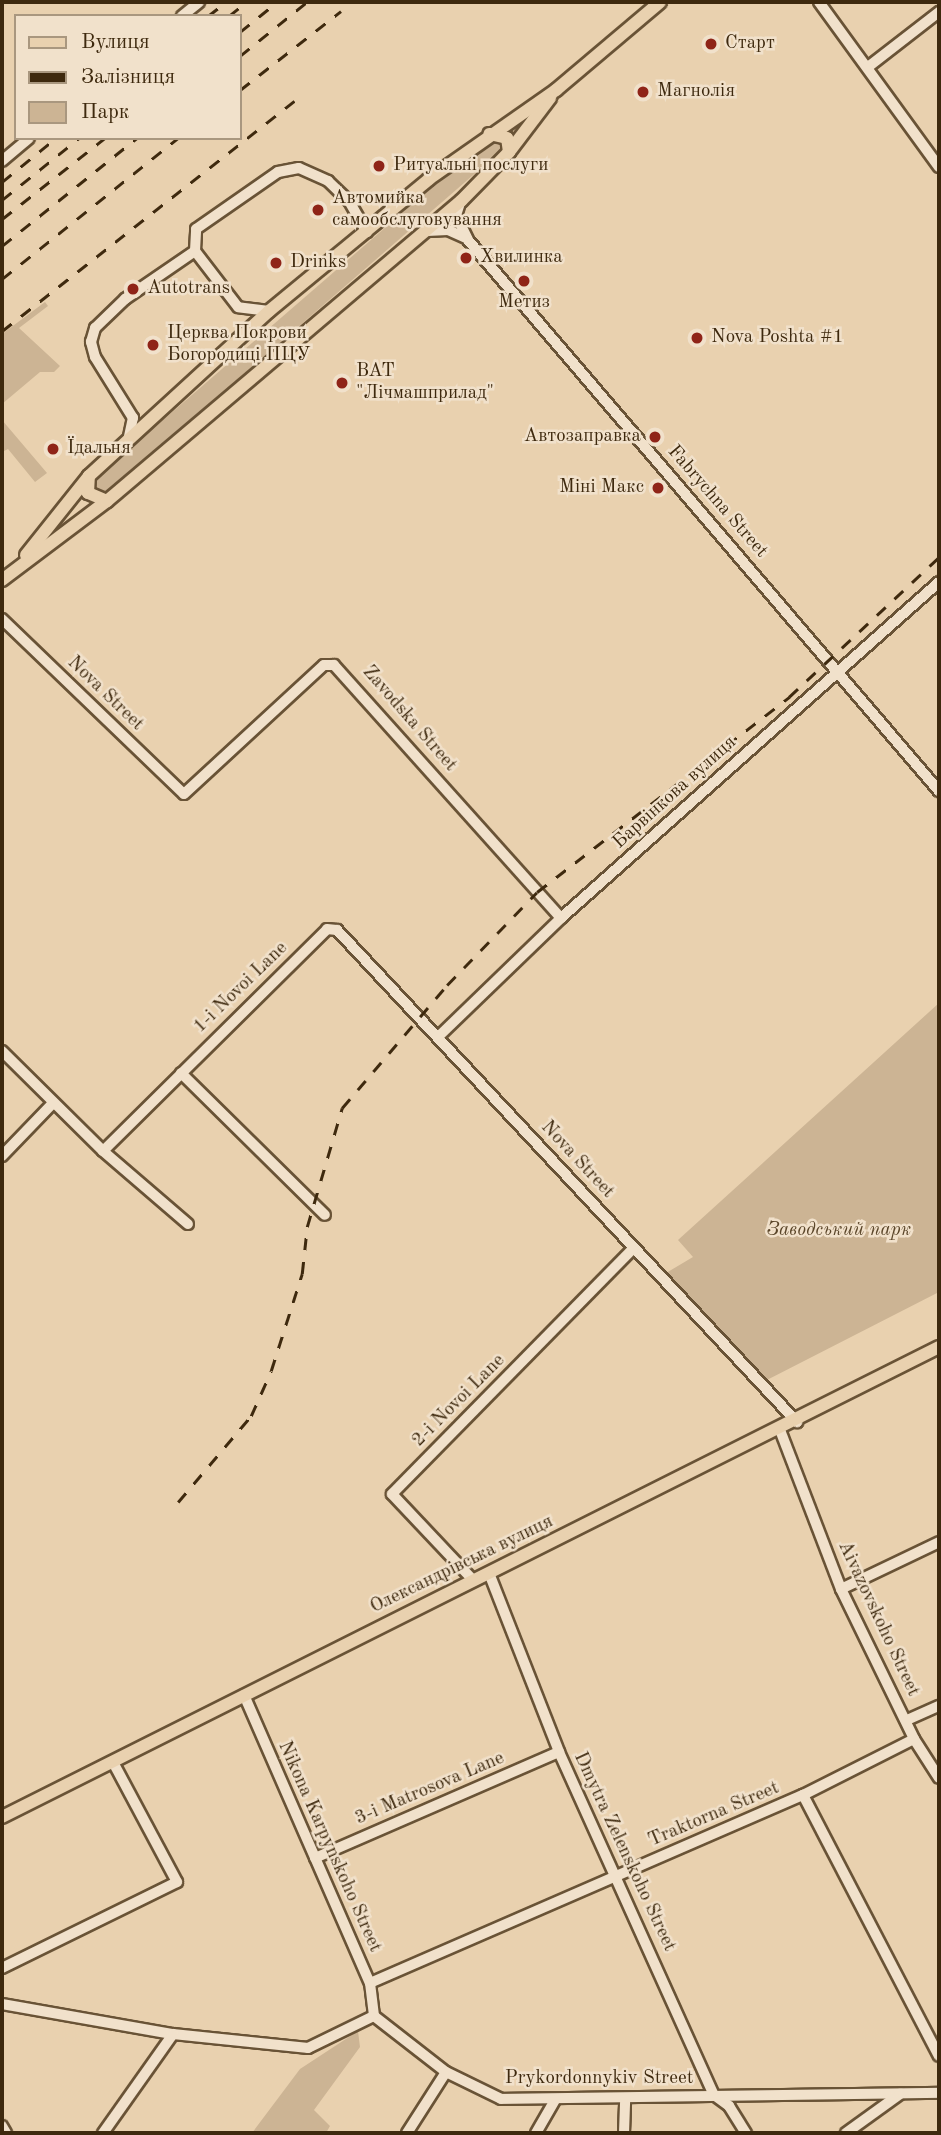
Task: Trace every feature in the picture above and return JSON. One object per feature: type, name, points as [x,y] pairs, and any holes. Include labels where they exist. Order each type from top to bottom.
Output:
[{"type":"main road","points":[[15,569],[89,476],[269,311],[489,134],[556,90],[660,2]]},
{"type":"main road","points":[[2,580],[107,500],[461,201],[509,152],[556,90]]},
{"type":"main road","points":[[489,134],[507,138],[509,152]]},
{"type":"main road","points":[[89,476],[88,493],[107,500]]},
{"type":"main road","name":"Олександрівська вулиця","points":[[2,1817],[114,1764],[244,1695],[473,1580],[797,1422],[939,1347]]},
{"type":"street","points":[[184,14],[199,2]]},
{"type":"street","points":[[819,2],[939,167]]},
{"type":"street","points":[[868,67],[939,12]]},
{"type":"street","points":[[2,161],[27,140]]},
{"type":"street","points":[[269,311],[238,307],[195,251],[192,242],[196,229],[288,169],[311,170],[328,180],[349,201],[367,232]]},
{"type":"street","points":[[461,201],[458,222],[466,238]]},
{"type":"street","points":[[448,230],[458,222]]},
{"type":"street","points":[[426,231],[448,230],[466,238]]},
{"type":"street","name":"Fabrychna Street","points":[[466,238],[839,669],[939,791]]},
{"type":"street","points":[[128,441],[133,418],[95,357],[91,342],[95,328],[125,299],[195,251]]},
{"type":"street","name":"Барвінкова вулиця","points":[[439,1036],[561,918],[939,582]]},
{"type":"street","name":"Nova Street","points":[[2,619],[184,794]]},
{"type":"street","name":"Zavodska Street","points":[[184,794],[324,665],[334,665],[561,918]]},
{"type":"street","name":"Nova Street","points":[[327,929],[345,936],[797,1422]]},
{"type":"street","name":"1-i Novoi Lane","points":[[103,1151],[327,929]]},
{"type":"street","points":[[2,1051],[103,1151],[188,1224]]},
{"type":"street","points":[[181,1073],[325,1215]]},
{"type":"street","points":[[2,1156],[53,1103]]},
{"type":"street","name":"2-i Novoi Lane","points":[[473,1580],[392,1494],[634,1248]]},
{"type":"street","name":"Aivazovskoho Street","points":[[780,1430],[841,1589],[914,1739],[939,1778]]},
{"type":"street","points":[[841,1589],[939,1542]]},
{"type":"street","name":"Dmytra Zelenskoho Street","points":[[489,1573],[559,1752],[617,1875],[714,2095],[729,2106],[746,2133]]},
{"type":"street","name":"Nikona Karpynskoho Street","points":[[244,1695],[370,1983],[374,2016]]},
{"type":"street","points":[[907,1720],[939,1706]]},
{"type":"street","name":"Traktorna Street","points":[[370,1983],[803,1796],[914,1739]]},
{"type":"street","name":"3-i Matrosova Lane","points":[[315,1858],[559,1752]]},
{"type":"street","points":[[2,1968],[177,1882],[114,1764]]},
{"type":"street","points":[[803,1796],[939,2056]]},
{"type":"street","points":[[2,2004],[173,2034],[307,2048],[374,2016]]},
{"type":"street","name":"Prykordonnykiv Street","points":[[374,2016],[446,2072],[500,2099],[939,2093]]},
{"type":"street","points":[[103,2133],[173,2034]]},
{"type":"street","points":[[407,2133],[446,2072]]},
{"type":"street","points":[[846,2133],[900,2094]]},
{"type":"street","points":[[624,2133],[625,2098]]},
{"type":"street","points":[[536,2133],[555,2100]]},
{"type":"street","points":[[2,2126],[6,2133]]},
{"type":"green space","points":[[491,136],[499,136],[502,150],[107,493],[94,489],[96,478]]},
{"type":"green space","points":[[45,302],[48,306],[19,328],[60,366],[54,372],[40,372],[2,404],[2,334]]},
{"type":"green space","points":[[2,420],[47,473],[35,482],[8,449],[2,452]]},
{"type":"green space","name":"Заводський парк","points":[[939,1003],[939,1292],[761,1383],[661,1276],[693,1257],[678,1240]]},
{"type":"green space","points":[[358,2031],[360,2047],[314,2110],[330,2126],[326,2133],[252,2133],[300,2069]]},
{"type":"railway","points":[[211,14],[226,2]]},
{"type":"railway","points":[[231,14],[246,2]]},
{"type":"railway","points":[[242,30],[277,2]]},
{"type":"railway","points":[[242,54],[307,2]]},
{"type":"railway","points":[[242,88],[341,11]]},
{"type":"railway","points":[[2,331],[294,101]]},
{"type":"railway","points":[[2,182],[54,140]]},
{"type":"railway","points":[[2,200],[77,140]]},
{"type":"railway","points":[[2,219],[102,140]]},
{"type":"railway","points":[[2,246],[134,140]]},
{"type":"railway","points":[[2,279],[176,140]]},
{"type":"railway","points":[[178,1502],[251,1416],[271,1371],[302,1274],[307,1227],[342,1108],[447,985],[537,892],[789,697],[939,557]]},
{"type":"place","name":"Старт","points":[[711,44]]},
{"type":"place","name":"Магнолія","points":[[643,92]]},
{"type":"place","name":"Ритуальні послуги","points":[[379,166]]},
{"type":"place","name":"Автомийка самообслуговування","points":[[318,210]]},
{"type":"place","name":"Хвилинка","points":[[466,258]]},
{"type":"place","name":"Drinks","points":[[276,263]]},
{"type":"place","name":"Метиз","points":[[524,281]]},
{"type":"place","name":"Autotrans","points":[[133,289]]},
{"type":"place","name":"Nova Poshta #1","points":[[697,338]]},
{"type":"place","name":"Церква Покрови Богородиці ПЦУ","points":[[153,345]]},
{"type":"place","name":"ВАТ \"Лічмашприлад\"","points":[[342,383]]},
{"type":"place","name":"Автозаправка","points":[[655,437]]},
{"type":"place","name":"Їдальня","points":[[53,449]]},
{"type":"place","name":"Міні Макс","points":[[658,488]]}]
